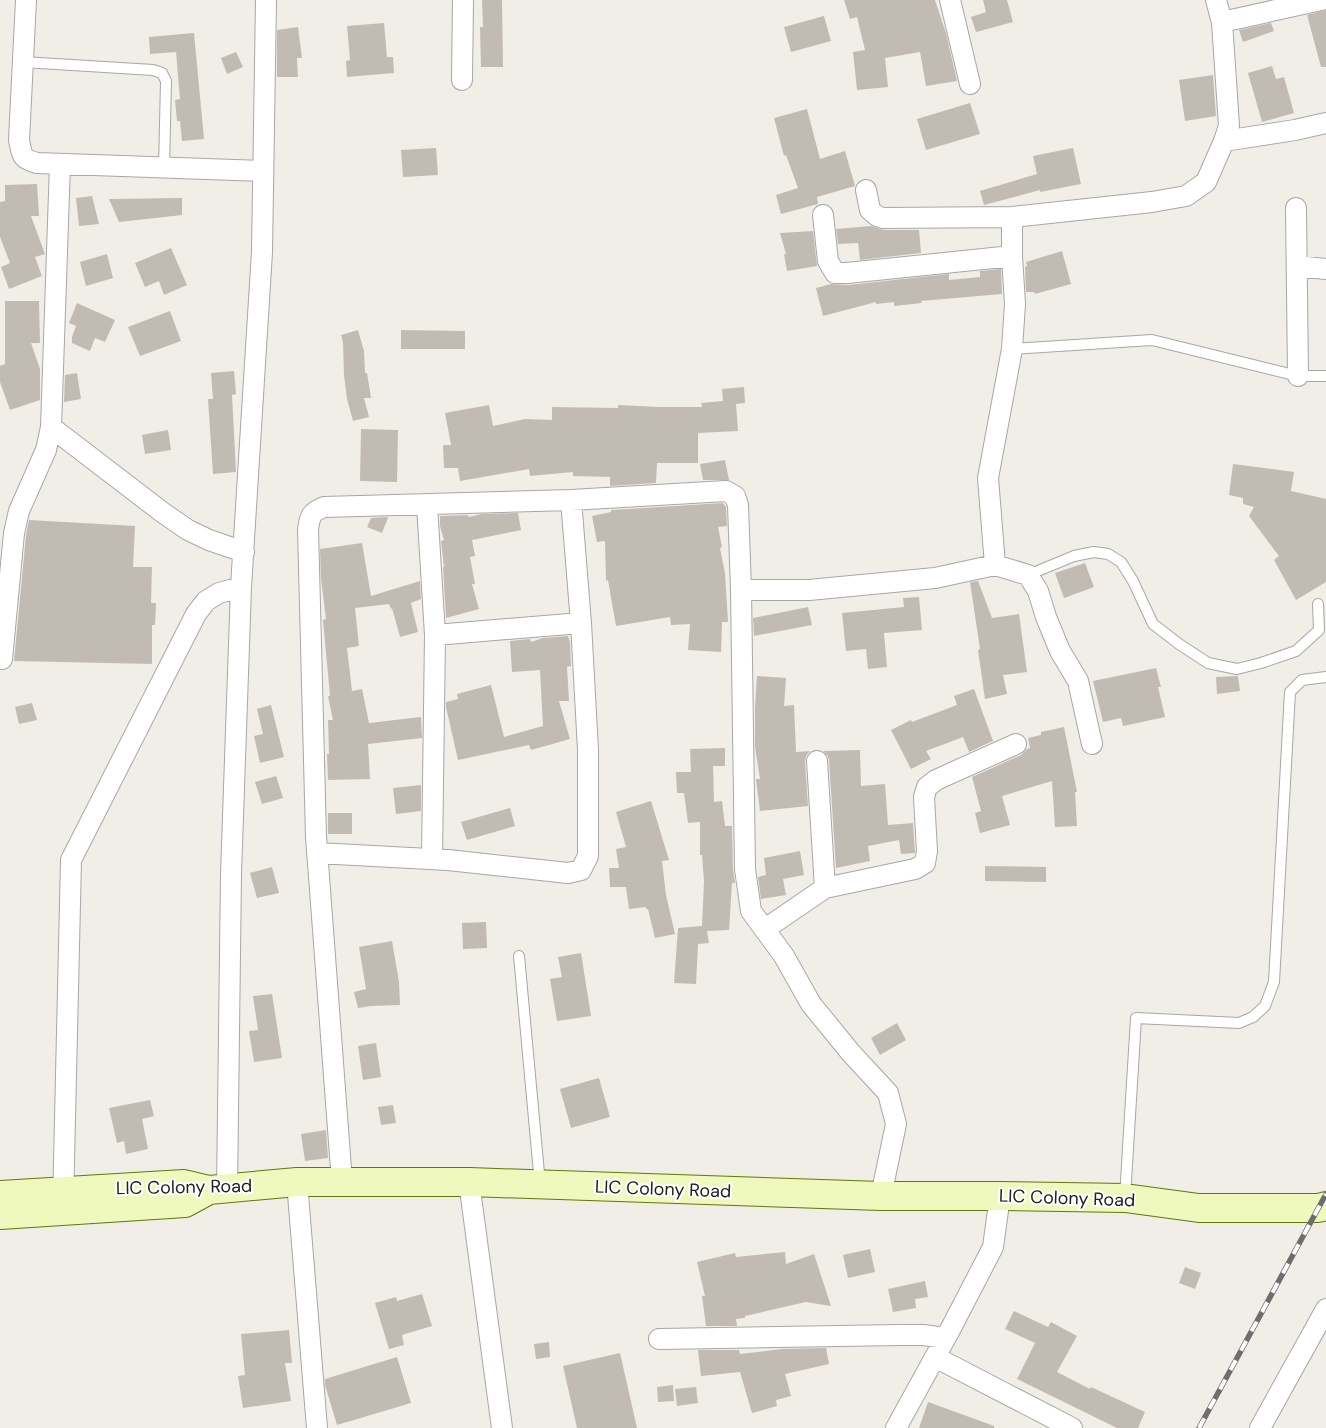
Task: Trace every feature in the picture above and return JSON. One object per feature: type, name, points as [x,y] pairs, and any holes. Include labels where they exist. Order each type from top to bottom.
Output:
[{"type":"main road","name":"LIC Colony Road","points":[[218,1190],[296,1182],[469,1182],[881,1196],[1125,1198],[1199,1208],[1318,1208],[1326,1206]]},
{"type":"main road","points":[[0,1195],[63,1201],[185,1203],[218,1190]]},
{"type":"main road","points":[[0,1216],[63,1201]]},
{"type":"street","points":[[26,0],[19,140],[22,153],[28,161],[60,164],[264,171]]},
{"type":"street","points":[[218,1190],[241,587],[262,252],[266,0]]},
{"type":"street","points":[[462,80],[463,0]]},
{"type":"street","points":[[950,0],[970,84]]},
{"type":"street","points":[[866,190],[870,210],[883,218],[1012,217],[1152,202],[1186,196],[1206,182],[1229,126],[1222,22],[1216,0]]},
{"type":"street","points":[[1222,22],[1321,0]]},
{"type":"street","points":[[1224,141],[1296,130],[1326,123]]},
{"type":"street","points":[[2,659],[14,533],[19,511],[46,450],[51,428],[60,164]]},
{"type":"street","points":[[1296,208],[1298,376]]},
{"type":"street","points":[[823,215],[828,261],[835,273],[1012,256]]},
{"type":"street","points":[[995,564],[988,478],[1012,349],[1015,304],[1012,217]]},
{"type":"street","points":[[1297,266],[1326,269]]},
{"type":"street","points":[[51,428],[188,530],[209,540],[244,552]]},
{"type":"street","points":[[342,1182],[317,853],[308,529],[310,517],[316,510],[324,507],[571,500],[726,491],[735,496],[738,506],[741,590],[744,869],[751,911],[784,956],[811,1004],[851,1054],[888,1093],[896,1124],[881,1196]]},
{"type":"street","points":[[317,853],[432,859],[568,873],[582,870],[588,856],[588,750],[571,500]]},
{"type":"street","points":[[427,505],[435,635],[432,859]]},
{"type":"street","points":[[741,590],[809,590],[935,578],[995,564],[1028,575],[1038,591],[1060,651],[1078,681],[1092,744]]},
{"type":"street","points":[[63,1201],[71,860],[196,614],[206,601],[219,593],[241,587]]},
{"type":"street","points":[[435,635],[580,623]]},
{"type":"street","points":[[765,929],[825,888],[915,869],[925,862],[927,851],[924,797],[927,787],[936,780],[1016,744]]},
{"type":"street","points":[[817,761],[825,888]]},
{"type":"street","points":[[296,1182],[317,1428]]},
{"type":"street","points":[[469,1182],[502,1428]]},
{"type":"street","points":[[896,1428],[993,1247],[1000,1196]]},
{"type":"street","points":[[1260,1428],[1326,1309]]},
{"type":"street","points":[[659,1339],[900,1334],[945,1338]]},
{"type":"street","points":[[935,1356],[1072,1428]]},
{"type":"lane","points":[[23,62],[153,70],[162,73],[166,81],[164,168]]},
{"type":"lane","points":[[1012,349],[1152,340],[1298,376],[1326,376]]},
{"type":"lane","points":[[1028,575],[1074,556],[1094,552],[1108,554],[1121,562],[1133,581],[1153,624],[1208,663],[1237,669],[1296,652],[1319,630],[1318,604]]},
{"type":"lane","points":[[1125,1198],[1136,1018],[1239,1024],[1252,1017],[1265,1006],[1274,982],[1290,692],[1302,680],[1326,677]]},
{"type":"lane","points":[[519,956],[540,1185]]},
{"type":"building","points":[[482,0],[502,0],[503,67],[481,67],[480,27],[483,27]]},
{"type":"building","points":[[844,0],[935,0],[946,33],[957,81],[926,86],[920,52],[885,58],[888,87],[857,90],[853,52],[865,50],[857,17],[850,19]]},
{"type":"building","points":[[983,0],[1007,0],[1013,22],[976,32],[971,17],[986,12]]},
{"type":"building","points":[[1326,10],[1326,67],[1321,67],[1307,15]]},
{"type":"building","points":[[824,16],[831,41],[791,52],[784,27]]},
{"type":"building","points":[[384,23],[387,57],[393,57],[394,73],[347,77],[346,61],[350,60],[347,26]]},
{"type":"building","points":[[1271,23],[1274,31],[1243,42],[1239,30]]},
{"type":"building","points":[[298,27],[302,58],[297,58],[298,77],[277,77],[277,30]]},
{"type":"building","points":[[194,33],[204,139],[182,141],[180,121],[177,121],[175,100],[180,99],[176,52],[150,54],[149,37]]},
{"type":"building","points":[[236,52],[243,67],[227,74],[221,58]]},
{"type":"building","points":[[1272,66],[1276,79],[1284,77],[1294,113],[1262,122],[1248,73]]},
{"type":"building","points":[[1213,75],[1216,116],[1185,121],[1179,80]]},
{"type":"building","points":[[970,103],[980,134],[926,150],[917,119]]},
{"type":"building","points":[[807,109],[820,159],[845,151],[855,186],[817,197],[818,204],[781,214],[776,195],[798,188],[786,155],[784,156],[774,118]]},
{"type":"building","points":[[436,148],[438,175],[403,177],[401,150]]},
{"type":"building","points":[[1073,148],[1081,184],[1040,192],[1040,190],[984,205],[980,191],[1037,174],[1033,156]]},
{"type":"building","points":[[37,184],[39,216],[31,216],[45,254],[35,257],[42,276],[9,289],[1,267],[10,263],[0,237],[0,202],[5,201],[5,185]]},
{"type":"building","points":[[92,196],[99,224],[79,226],[76,198]]},
{"type":"building","points":[[182,198],[182,215],[119,222],[109,199]]},
{"type":"building","points":[[871,226],[883,230],[919,230],[921,253],[860,260],[858,243],[838,244],[836,229]]},
{"type":"building","points":[[813,231],[817,266],[787,271],[784,254],[786,254],[780,233]]},
{"type":"building","points":[[171,248],[187,285],[164,295],[159,281],[145,287],[135,263]]},
{"type":"building","points":[[1062,251],[1071,284],[1035,294],[1034,292],[1026,292],[1026,262]]},
{"type":"building","points":[[107,254],[113,278],[86,286],[80,262]]},
{"type":"building","points":[[1001,269],[1002,294],[921,301],[922,303],[894,306],[894,302],[876,304],[876,302],[823,316],[816,288],[831,284],[848,285],[949,274],[949,280],[980,277],[980,271]]},
{"type":"building","points":[[5,301],[39,301],[40,343],[31,343],[40,369],[40,400],[10,410],[0,382],[0,366],[5,364]]},
{"type":"building","points":[[77,303],[115,320],[105,342],[95,338],[90,351],[72,343],[76,326],[69,323]]},
{"type":"building","points":[[170,311],[181,341],[140,356],[128,327]]},
{"type":"building","points":[[358,330],[364,351],[365,373],[367,373],[371,398],[364,398],[369,417],[353,421],[347,399],[341,335]]},
{"type":"building","points":[[401,330],[465,331],[465,349],[401,349]]},
{"type":"building","points":[[234,371],[236,394],[232,395],[236,472],[213,474],[208,399],[213,399],[211,373]]},
{"type":"building","points":[[77,373],[81,399],[64,402],[65,375]]},
{"type":"building","points":[[744,387],[745,403],[736,404],[738,431],[698,433],[698,463],[657,463],[656,483],[610,486],[610,477],[573,476],[573,472],[530,476],[529,469],[460,481],[458,468],[444,468],[443,445],[451,445],[445,413],[489,405],[493,426],[525,419],[552,420],[552,407],[618,408],[618,405],[702,407],[701,403],[723,401],[722,389]]},
{"type":"building","points":[[361,429],[398,430],[397,482],[360,481]]},
{"type":"building","points":[[168,430],[171,450],[145,454],[142,435]]},
{"type":"building","points":[[725,460],[729,480],[703,480],[700,464]]},
{"type":"building","points":[[1233,464],[1294,472],[1291,491],[1326,499],[1326,582],[1296,600],[1274,560],[1279,556],[1249,516],[1254,507],[1243,504],[1243,498],[1229,495]]},
{"type":"building","points":[[723,503],[726,507],[727,526],[718,527],[725,573],[728,622],[722,622],[721,652],[688,650],[690,624],[671,625],[670,617],[616,626],[608,580],[606,581],[605,541],[597,542],[592,516],[611,512],[611,510]]},
{"type":"building","points":[[518,513],[521,530],[472,540],[475,556],[470,557],[475,584],[472,584],[479,609],[446,618],[441,541],[444,540],[440,526],[440,516],[468,515],[469,517],[481,514]]},
{"type":"building","points":[[387,517],[382,533],[367,527],[371,518]]},
{"type":"building","points":[[29,520],[135,526],[133,567],[152,567],[151,603],[156,603],[155,625],[152,625],[152,664],[14,661]]},
{"type":"building","points":[[362,543],[371,596],[420,581],[421,599],[411,603],[418,632],[400,637],[392,608],[389,604],[355,608],[359,646],[347,648],[352,691],[362,689],[369,723],[421,717],[422,738],[368,744],[370,779],[328,780],[328,720],[333,720],[328,696],[330,696],[323,620],[326,619],[321,579],[320,549]]},
{"type":"building","points":[[1085,563],[1094,587],[1064,598],[1055,573]]},
{"type":"building","points":[[978,581],[992,618],[1019,614],[1027,672],[1003,675],[1007,694],[985,699],[970,582]]},
{"type":"building","points":[[919,597],[922,630],[884,633],[887,667],[868,669],[866,649],[846,651],[842,613],[904,607],[903,598]]},
{"type":"building","points":[[808,607],[812,625],[754,636],[753,618]]},
{"type":"building","points":[[568,636],[571,666],[567,667],[569,701],[559,701],[570,739],[531,750],[529,745],[458,760],[446,702],[458,699],[457,694],[491,685],[504,737],[543,726],[540,670],[512,672],[510,641],[530,639],[531,642],[543,638]]},
{"type":"building","points":[[1156,668],[1165,717],[1123,726],[1121,718],[1103,722],[1093,681]]},
{"type":"building","points":[[757,676],[786,678],[784,706],[794,705],[796,752],[810,751],[806,756],[805,762],[808,806],[760,811],[756,779],[760,779],[755,747]]},
{"type":"building","points":[[1238,676],[1240,691],[1217,694],[1216,677]]},
{"type":"building","points":[[974,689],[993,741],[969,752],[963,737],[926,751],[931,759],[911,769],[891,730],[911,720],[912,722],[957,705],[954,696]]},
{"type":"building","points":[[32,703],[37,720],[19,724],[15,707]]},
{"type":"building","points":[[271,705],[284,757],[260,763],[254,736],[263,734],[257,709]]},
{"type":"building","points":[[1064,727],[1077,792],[1075,792],[1077,826],[1055,827],[1052,781],[1002,796],[1010,825],[980,833],[975,813],[981,811],[972,777],[1021,755],[1030,748],[1028,738],[1041,735],[1041,732]]},
{"type":"building","points":[[725,748],[725,766],[713,766],[714,802],[722,801],[725,826],[732,826],[735,883],[732,883],[729,930],[707,931],[709,943],[698,944],[696,984],[674,983],[678,928],[702,926],[704,881],[702,855],[700,855],[700,822],[688,823],[684,793],[677,793],[676,772],[691,772],[690,749]]},
{"type":"building","points":[[860,750],[861,786],[885,784],[888,825],[913,823],[915,853],[901,854],[899,840],[868,846],[870,861],[836,868],[829,760],[823,751]]},
{"type":"building","points":[[276,776],[283,798],[262,804],[255,782]]},
{"type":"building","points":[[421,785],[421,811],[396,814],[393,788]]},
{"type":"building","points":[[651,801],[669,860],[662,861],[666,895],[675,934],[655,938],[648,909],[646,907],[629,909],[626,887],[610,887],[609,868],[619,868],[616,849],[626,847],[616,812]]},
{"type":"building","points":[[510,808],[515,826],[467,840],[461,822]]},
{"type":"building","points":[[328,813],[352,813],[352,834],[328,834]]},
{"type":"building","points":[[800,851],[804,875],[783,879],[786,895],[761,899],[758,877],[766,875],[764,858]]},
{"type":"building","points":[[985,866],[1046,867],[1046,882],[985,881]]},
{"type":"building","points":[[272,867],[279,893],[257,898],[250,873]]},
{"type":"building","points":[[486,922],[487,948],[463,949],[462,923]]},
{"type":"building","points":[[392,941],[399,982],[400,1005],[358,1008],[354,992],[366,989],[359,947]]},
{"type":"building","points":[[581,953],[591,1016],[557,1021],[550,979],[562,977],[558,957]]},
{"type":"building","points":[[272,994],[282,1058],[254,1062],[249,1031],[258,1030],[253,996]]},
{"type":"building","points":[[897,1023],[906,1040],[880,1055],[871,1038]]},
{"type":"building","points":[[376,1043],[381,1077],[363,1080],[358,1046]]},
{"type":"building","points":[[599,1078],[610,1117],[571,1128],[560,1089]]},
{"type":"building","points":[[150,1100],[154,1116],[142,1119],[148,1149],[126,1154],[124,1141],[117,1143],[109,1108]]},
{"type":"building","points":[[393,1105],[396,1123],[381,1125],[378,1107]]},
{"type":"building","points":[[326,1130],[328,1158],[305,1161],[301,1134]]},
{"type":"building","points":[[870,1249],[875,1272],[848,1278],[843,1255]]},
{"type":"building","points":[[785,1252],[786,1264],[814,1254],[831,1306],[806,1302],[736,1319],[737,1326],[706,1326],[702,1296],[705,1296],[697,1262],[735,1253],[736,1257]]},
{"type":"building","points":[[1185,1267],[1201,1273],[1195,1289],[1179,1283]]},
{"type":"building","points":[[925,1281],[928,1297],[915,1299],[916,1308],[893,1312],[888,1289]]},
{"type":"building","points":[[422,1294],[432,1326],[402,1335],[404,1345],[389,1349],[375,1303],[396,1297],[397,1301]]},
{"type":"building","points":[[1014,1311],[1048,1327],[1051,1322],[1077,1336],[1057,1372],[1090,1389],[1091,1387],[1145,1412],[1138,1428],[1117,1428],[1017,1379],[1035,1343],[1005,1329]]},
{"type":"building","points":[[289,1330],[292,1363],[285,1363],[291,1401],[243,1408],[238,1376],[245,1375],[241,1334]]},
{"type":"building","points":[[549,1342],[550,1357],[536,1359],[534,1344]]},
{"type":"building","points":[[826,1348],[829,1364],[785,1374],[791,1396],[776,1400],[777,1406],[752,1413],[740,1372],[701,1376],[698,1350],[739,1350],[740,1354],[782,1349]]},
{"type":"building","points":[[620,1353],[637,1428],[577,1428],[563,1366]]},
{"type":"building","points":[[397,1357],[411,1403],[337,1425],[325,1385],[325,1379]]},
{"type":"building","points":[[673,1385],[674,1401],[658,1402],[657,1387]]},
{"type":"building","points":[[696,1387],[698,1403],[677,1406],[675,1389]]},
{"type":"building","points":[[928,1402],[994,1426],[994,1428],[919,1428]]},
{"type":"railway","points":[[1199,1428],[1326,1194]]}]
